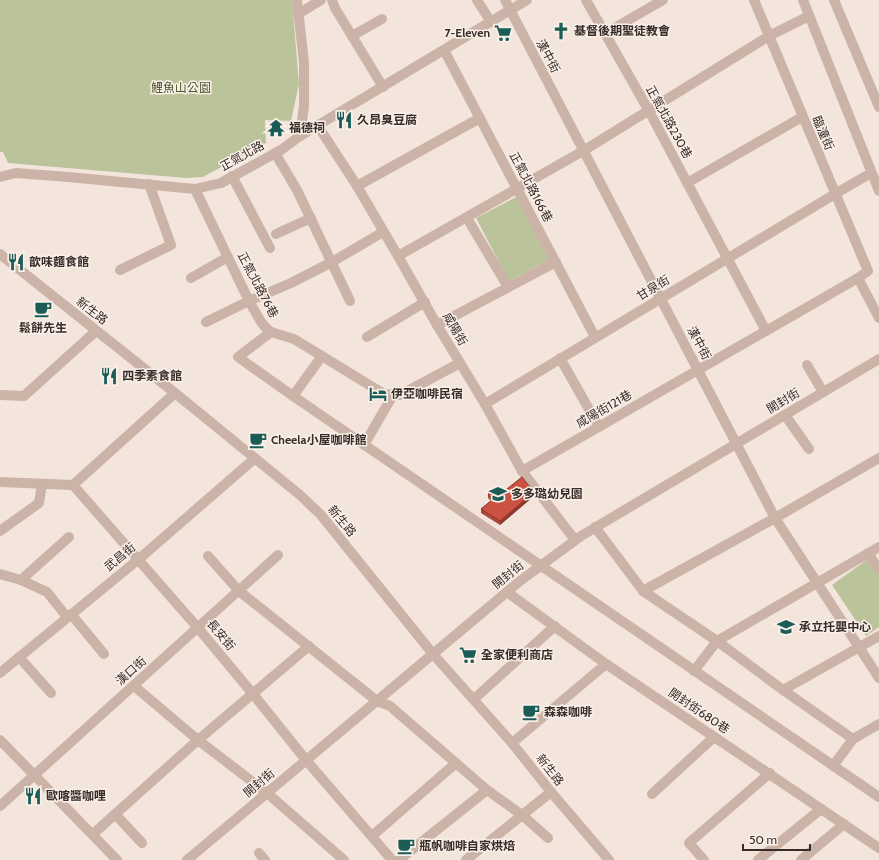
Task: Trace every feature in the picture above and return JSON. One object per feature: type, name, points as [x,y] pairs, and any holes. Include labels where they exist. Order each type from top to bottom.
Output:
[{"type":"street","points":[[297,0],[304,63],[304,106],[300,136]]},
{"type":"street","points":[[298,14],[321,0]]},
{"type":"street","points":[[332,0],[335,8],[383,87]]},
{"type":"street","points":[[477,0],[492,22]]},
{"type":"street","name":"漢中街","points":[[505,0],[775,518],[879,678]]},
{"type":"street","name":"正氣北路","points":[[0,177],[16,173],[195,189],[221,182],[275,153],[300,136],[527,0]]},
{"type":"street","name":"正氣北路230巷","points":[[586,0],[649,111],[766,331]]},
{"type":"street","points":[[604,34],[663,0]]},
{"type":"street","name":"臨潼街","points":[[754,0],[868,271],[861,276]]},
{"type":"street","points":[[803,0],[879,191]]},
{"type":"street","points":[[834,0],[879,107]]},
{"type":"street","points":[[398,256],[518,190],[769,36],[809,16]]},
{"type":"street","points":[[352,36],[382,19]]},
{"type":"street","name":"正氣北路166巷","points":[[444,50],[595,337]]},
{"type":"street","points":[[687,183],[802,117]]},
{"type":"street","points":[[357,186],[480,118]]},
{"type":"street","name":"咸陽街","points":[[318,126],[357,186],[437,325],[485,404],[522,471],[576,540]]},
{"type":"street","points":[[275,153],[297,190],[350,301]]},
{"type":"street","name":"甘泉街","points":[[485,404],[660,298],[835,194],[872,174]]},
{"type":"street","points":[[232,176],[270,248]]},
{"type":"street","points":[[120,270],[171,245],[149,184]]},
{"type":"street","name":"正氣北路76巷","points":[[195,189],[249,301],[261,322],[271,332],[294,339],[377,391],[384,394],[393,395]]},
{"type":"street","points":[[276,234],[311,218]]},
{"type":"street","points":[[467,218],[508,287]]},
{"type":"street","points":[[206,322],[291,283],[332,262],[383,232]]},
{"type":"street","points":[[191,278],[228,257]]},
{"type":"street","name":"新生路","points":[[2,260],[175,393],[300,495],[321,515],[433,654],[512,743],[606,859]]},
{"type":"street","points":[[437,325],[556,262]]},
{"type":"street","points":[[861,276],[879,318]]},
{"type":"street","name":"咸陽街121巷","points":[[522,471],[861,276]]},
{"type":"street","points":[[367,337],[425,302]]},
{"type":"street","points":[[0,395],[24,396],[96,331]]},
{"type":"street","points":[[271,332],[238,357],[540,566],[879,797]]},
{"type":"street","points":[[293,396],[322,356]]},
{"type":"street","points":[[560,358],[599,427]]},
{"type":"street","name":"開封街","points":[[187,860],[540,566],[595,527],[879,359]]},
{"type":"street","points":[[364,445],[393,395],[400,394],[460,363]]},
{"type":"street","points":[[807,365],[823,392]]},
{"type":"street","points":[[0,482],[73,485],[175,393]]},
{"type":"street","points":[[785,415],[808,449]]},
{"type":"street","name":"武昌街","points":[[0,673],[139,559],[254,458]]},
{"type":"street","points":[[643,591],[775,518],[879,458]]},
{"type":"street","points":[[0,531],[40,503],[42,484]]},
{"type":"street","name":"長安街","points":[[73,485],[198,628],[306,760],[392,860]]},
{"type":"street","points":[[595,527],[643,591],[717,641],[853,739]]},
{"type":"street","points":[[21,580],[69,537]]},
{"type":"street","points":[[694,671],[717,641],[879,547]]},
{"type":"street","points":[[868,553],[879,570]]},
{"type":"street","name":"漢口街","points":[[0,806],[278,555]]},
{"type":"street","points":[[208,556],[239,591],[377,701],[390,706],[487,790],[522,815],[548,838]]},
{"type":"street","points":[[0,574],[21,580],[47,592],[104,654]]},
{"type":"street","name":"開封街680巷","points":[[507,592],[606,664],[879,848]]},
{"type":"street","points":[[474,699],[555,626]]},
{"type":"street","points":[[783,690],[879,636]]},
{"type":"street","points":[[92,834],[198,740],[309,646]]},
{"type":"street","points":[[19,657],[50,694]]},
{"type":"street","points":[[512,743],[606,664]]},
{"type":"street","points":[[134,686],[198,740],[267,793],[340,859]]},
{"type":"street","points":[[833,766],[853,739],[879,724]]},
{"type":"street","points":[[652,794],[714,737]]},
{"type":"street","points":[[0,740],[117,860]]},
{"type":"street","points":[[372,836],[456,763]]},
{"type":"street","points":[[704,860],[689,843],[770,774]]},
{"type":"street","points":[[399,860],[487,790]]},
{"type":"street","points":[[466,860],[551,792]]},
{"type":"street","points":[[758,860],[821,809]]},
{"type":"street","points":[[115,814],[142,843]]},
{"type":"street","points":[[801,860],[844,824]]},
{"type":"green space","name":"鯉魚山公園","points":[[0,0],[292,0],[299,84],[291,121],[265,120],[266,143],[203,177],[186,178],[8,163],[3,152],[0,152]]},
{"type":"green space","points":[[516,197],[549,260],[509,281],[476,218]]},
{"type":"green space","points":[[868,559],[879,575],[879,627],[866,636],[832,585]]},
{"type":"building","name":"多多璐幼兒園","points":[[522,477],[534,492],[500,521],[481,509],[493,499],[488,494],[498,487],[503,492]]},
{"type":"place","name":"基督後期聖徒教會","points":[[561,31]]},
{"type":"place","name":"7-Eleven","points":[[503,33]]},
{"type":"place","name":"久昂臭豆腐","points":[[344,120]]},
{"type":"place","name":"福德祠","points":[[276,128]]},
{"type":"place","name":"歆味麵食館","points":[[16,262]]},
{"type":"place","name":"鬆餅先生","points":[[43,309]]},
{"type":"place","name":"四季素食館","points":[[109,376]]},
{"type":"place","name":"伊亞咖啡民宿","points":[[378,394]]},
{"type":"place","name":"Cheela小屋咖啡館","points":[[258,440]]},
{"type":"place","name":"多多璐幼兒園","points":[[498,494]]},
{"type":"place","name":"承立托嬰中心","points":[[786,627]]},
{"type":"place","name":"全家便利商店","points":[[468,655]]},
{"type":"place","name":"森森咖啡","points":[[531,712]]},
{"type":"place","name":"歐喀醬咖哩","points":[[33,796]]},
{"type":"place","name":"瓶帆咖啡自家烘焙","points":[[406,846]]}]
